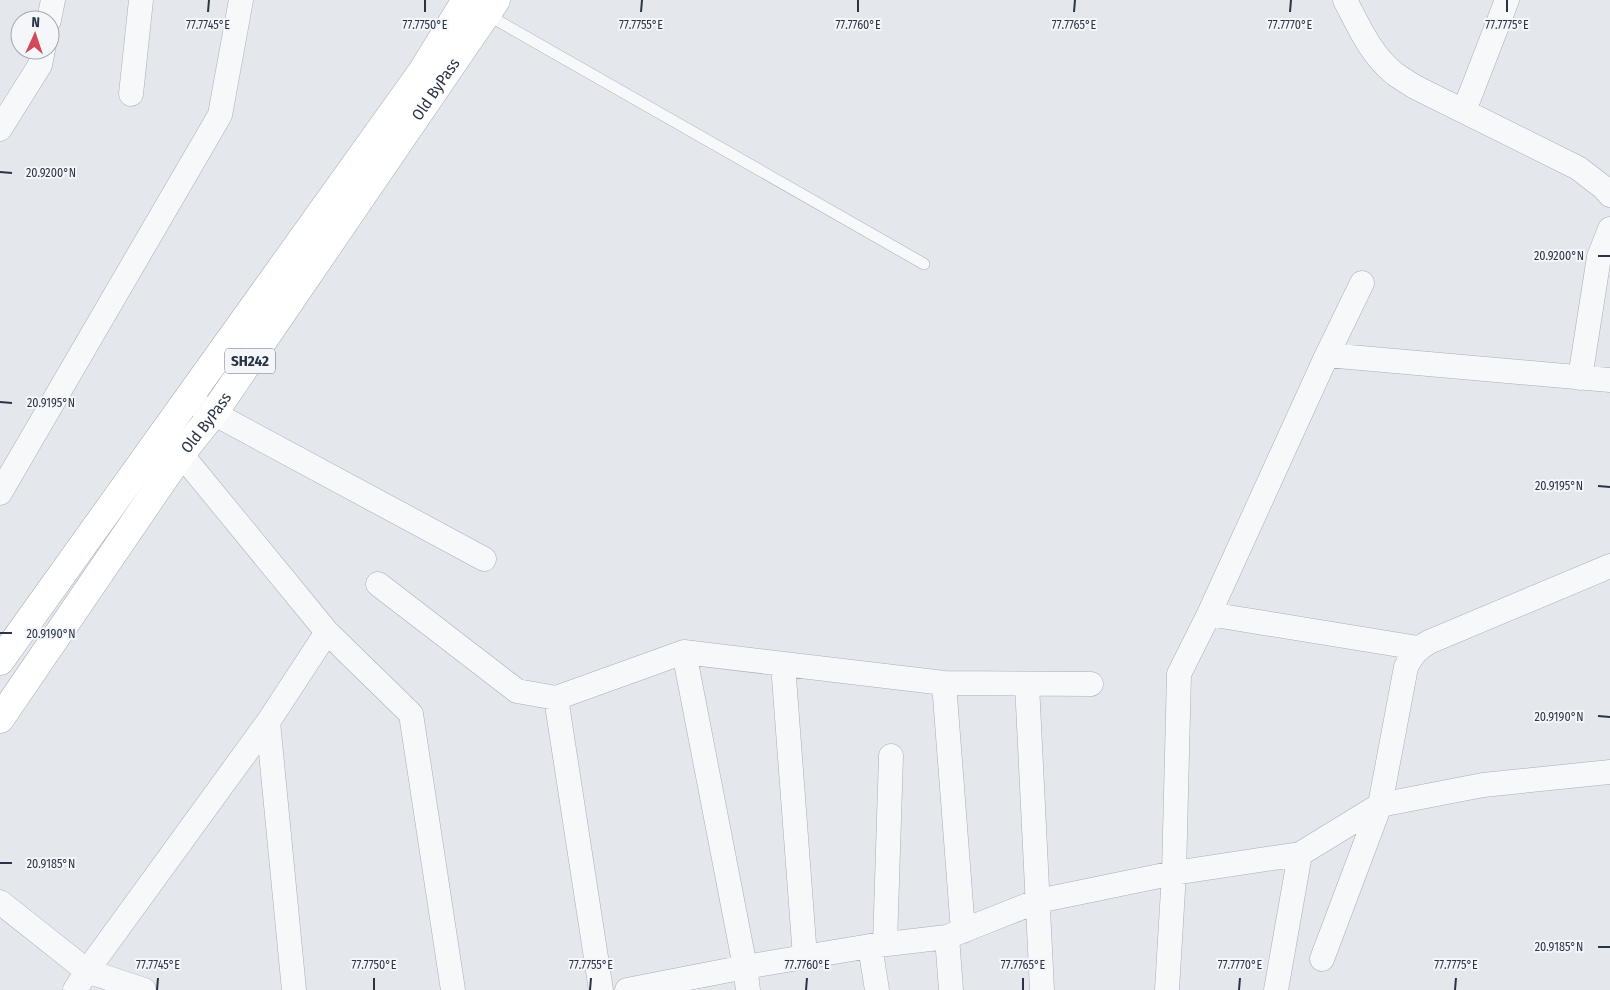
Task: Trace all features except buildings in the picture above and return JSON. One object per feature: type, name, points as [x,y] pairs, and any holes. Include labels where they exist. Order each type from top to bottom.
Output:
[{"type":"main road","name":"Old ByPass","points":[[0,661],[421,73],[478,5]]},
{"type":"main road","name":"Old ByPass","points":[[4,704],[182,454],[213,414],[478,5]]},
{"type":"street","points":[[131,94],[141,0]]},
{"type":"street","points":[[0,493],[220,114],[241,0]]},
{"type":"street","points":[[1345,0],[1363,36],[1375,54],[1395,74],[1415,87],[1578,168],[1610,195]]},
{"type":"street","points":[[1464,111],[1507,0]]},
{"type":"street","points":[[0,129],[40,65],[41,60]]},
{"type":"street","points":[[1580,378],[1599,257],[1610,229]]},
{"type":"street","points":[[1167,990],[1174,873],[1179,674],[1209,614],[1327,355],[1362,283]]},
{"type":"street","points":[[1327,355],[1610,380]]},
{"type":"street","points":[[187,399],[484,559]]},
{"type":"street","points":[[160,435],[182,454],[327,632],[411,714],[453,990]]},
{"type":"street","points":[[1322,959],[1380,805],[1406,667],[1411,656],[1418,648],[1428,642],[1610,566]]},
{"type":"street","points":[[378,584],[517,690],[556,698],[684,652],[944,684],[1091,684]]},
{"type":"street","points":[[1209,614],[1418,648]]},
{"type":"street","points":[[81,980],[268,722],[327,632]]},
{"type":"street","points":[[684,652],[746,979]]},
{"type":"street","points":[[783,664],[805,957]]},
{"type":"street","points":[[944,684],[955,934],[951,990]]},
{"type":"street","points":[[1027,684],[1042,990]]},
{"type":"street","points":[[556,698],[601,990]]},
{"type":"street","points":[[268,722],[294,990]]},
{"type":"street","points":[[876,990],[877,945],[891,756]]},
{"type":"street","points":[[627,990],[746,979],[805,957],[955,934],[1038,901],[1174,873],[1300,854],[1380,805],[1483,785],[1610,772]]},
{"type":"street","points":[[1276,990],[1300,854]]},
{"type":"street","points":[[0,902],[81,980],[144,990]]},
{"type":"lane","points":[[478,5],[924,264]]}]
